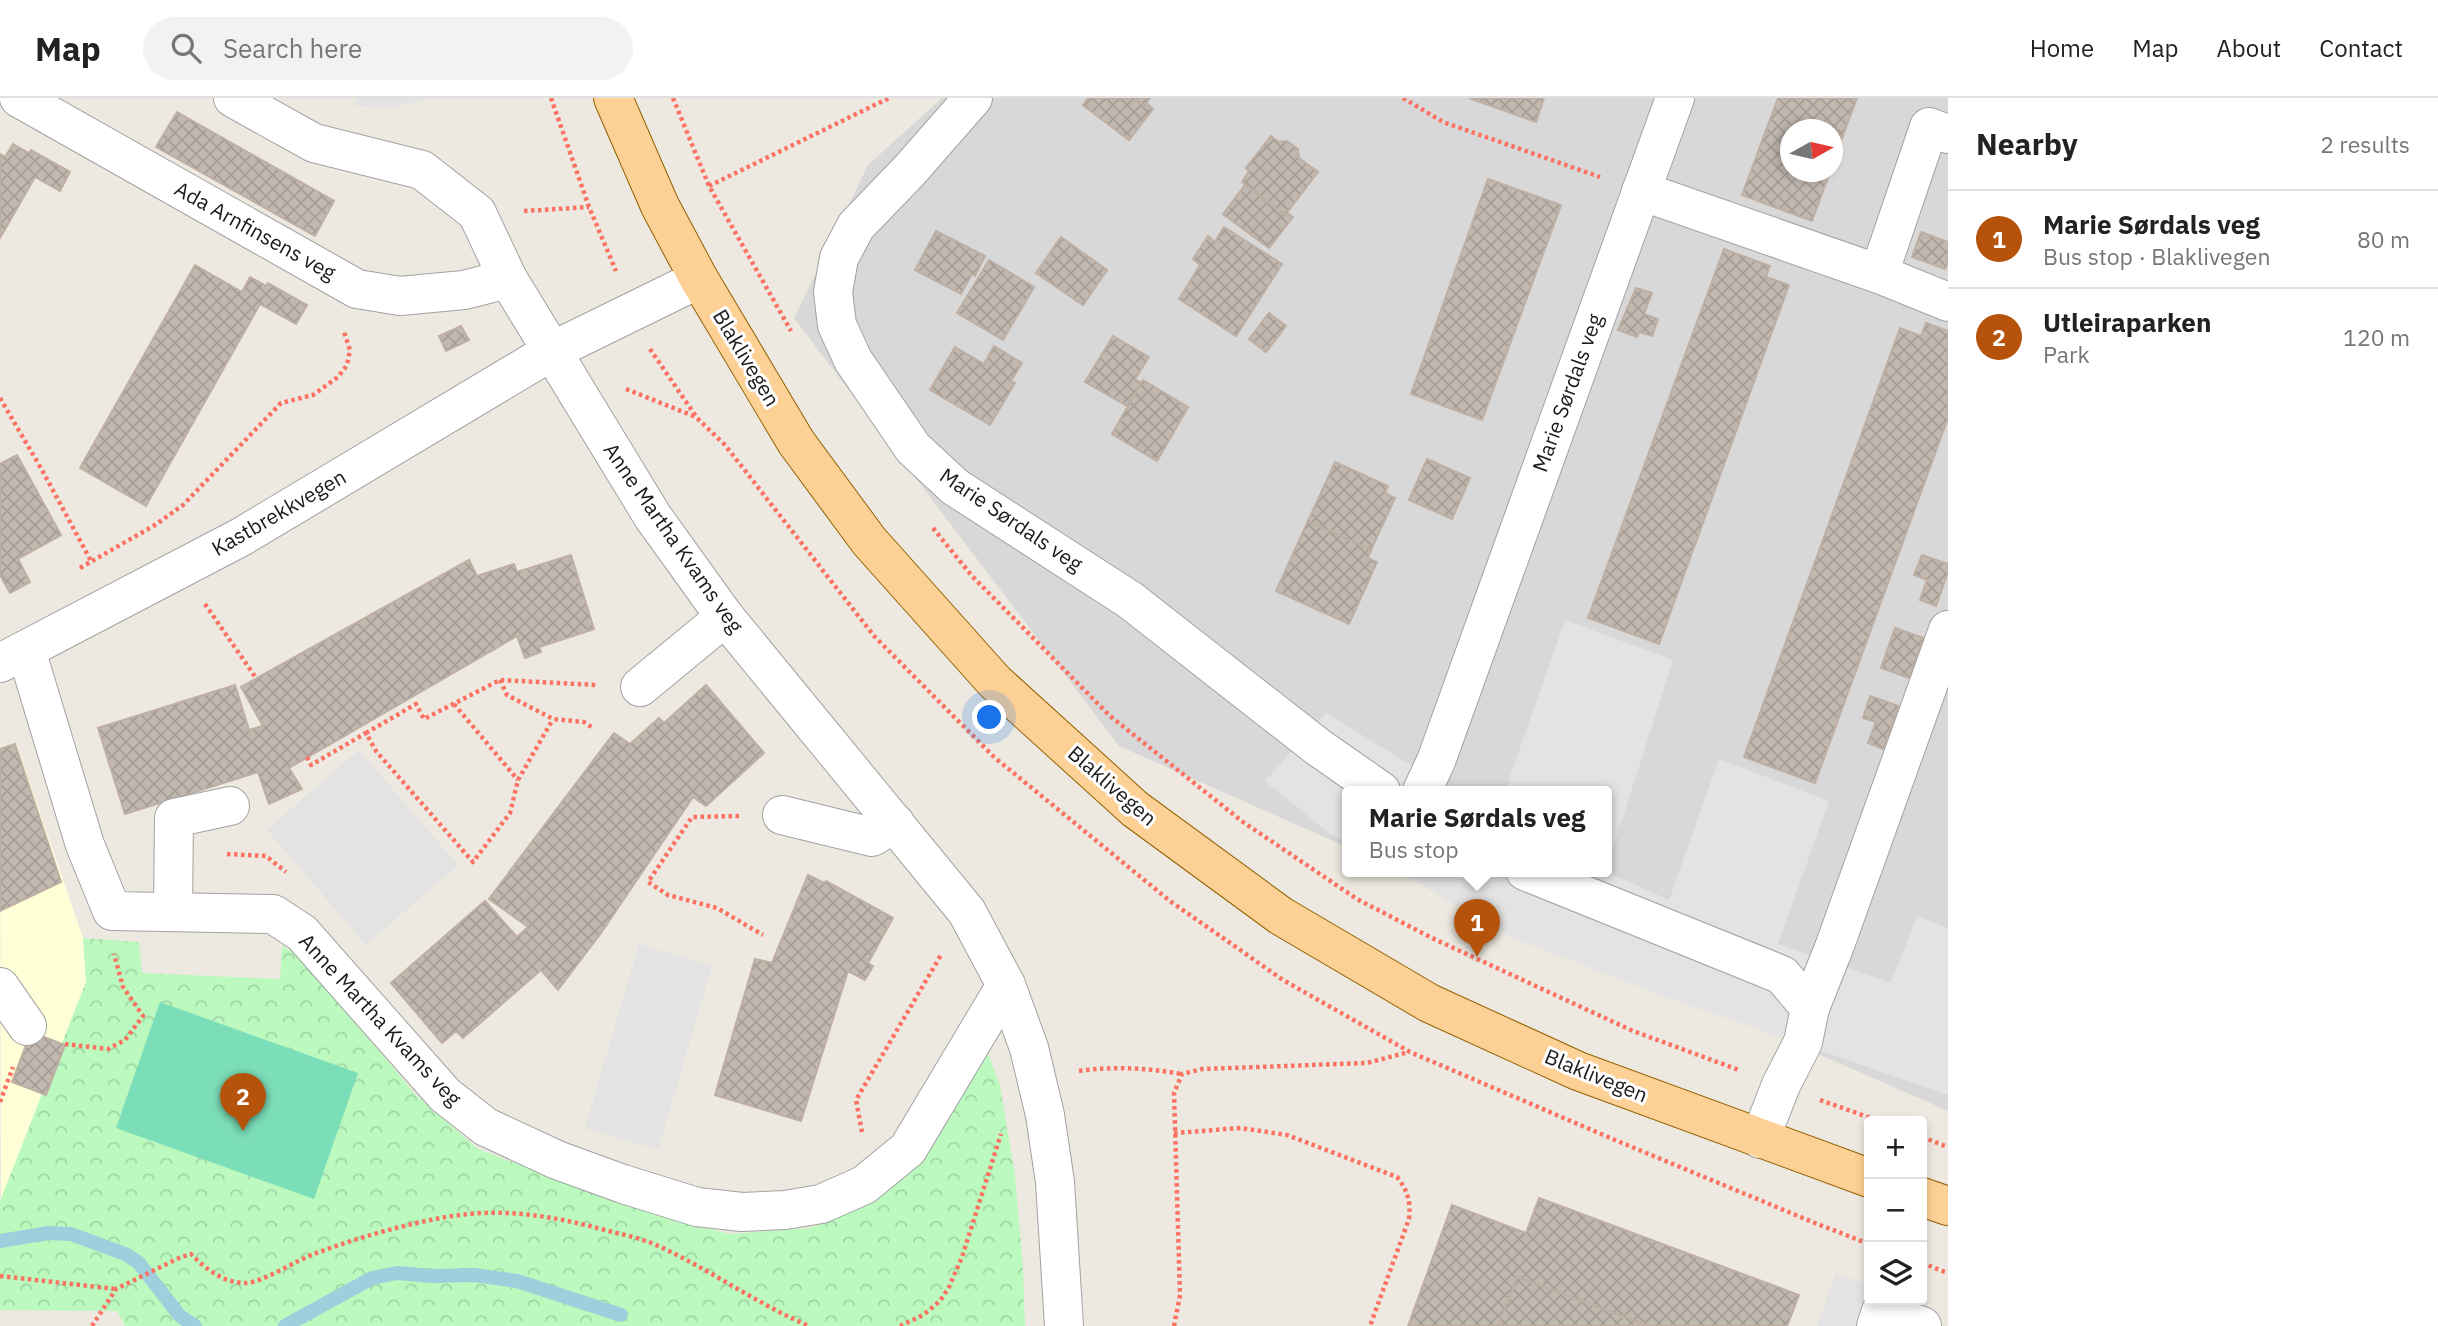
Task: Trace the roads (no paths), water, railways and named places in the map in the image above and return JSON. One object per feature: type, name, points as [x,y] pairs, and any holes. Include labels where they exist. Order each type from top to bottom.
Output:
[{"type":"main road","name":"Blaklivegen","points":[[613,98],[660,206],[699,279],[796,442],[869,541],[995,682],[1135,809],[1281,916],[1429,1003],[1578,1071],[1864,1176]]},
{"type":"main road","points":[[1927,1199],[1948,1206]]},
{"type":"street","name":"Ada Arnfinsens veg","points":[[19,98],[357,289],[400,296],[464,290],[508,279]]},
{"type":"street","points":[[233,98],[270,107],[314,143],[422,170],[477,214],[508,279],[552,351]]},
{"type":"street","name":"Marie Sørdals veg","points":[[973,98],[856,226],[839,258],[834,292],[837,325],[853,360],[913,448],[956,487],[1130,600],[1318,747],[1374,786]]},
{"type":"street","name":"Marie Sørdals veg","points":[[1424,786],[1436,761],[1675,98]]},
{"type":"street","points":[[1879,274],[1929,127],[1948,134]]},
{"type":"street","points":[[1640,191],[1879,274],[1948,302]]},
{"type":"street","name":"Kastbrekkvegen","points":[[13,657],[241,537],[552,351],[699,279]]},
{"type":"street","name":"Anne Martha Kvams veg","points":[[552,351],[653,517],[725,617],[967,912],[1006,985],[1029,1048],[1045,1115],[1055,1182],[1065,1326]]},
{"type":"street","points":[[640,687],[725,617]]},
{"type":"street","points":[[1759,1139],[1781,1085],[1803,1042],[1810,1008],[1948,630]]},
{"type":"street","name":"Anne Martha Kvams veg","points":[[13,657],[112,911],[273,914],[302,933],[445,1095],[485,1127],[557,1160],[624,1184],[697,1207],[742,1212],[785,1210],[821,1204],[864,1185],[908,1149],[1006,985]]},
{"type":"street","points":[[173,911],[174,818],[230,806]]},
{"type":"street","points":[[782,815],[872,837],[895,823]]},
{"type":"street","points":[[1540,877],[1782,975],[1810,1008]]},
{"type":"street","points":[[0,987],[27,1026]]},
{"type":"street","points":[[1875,1326],[1881,1311],[1922,1326]]},
{"type":"waterway","points":[[0,1241],[48,1233],[71,1234],[125,1254],[138,1262],[180,1316],[195,1326]]},
{"type":"waterway","points":[[285,1326],[372,1278],[397,1273],[474,1275],[517,1281],[621,1315]]},
{"type":"place","name":"Marie Sørdals veg","points":[[1477,957]]},
{"type":"place","name":"Utleiraparken","points":[[243,1131]]}]
